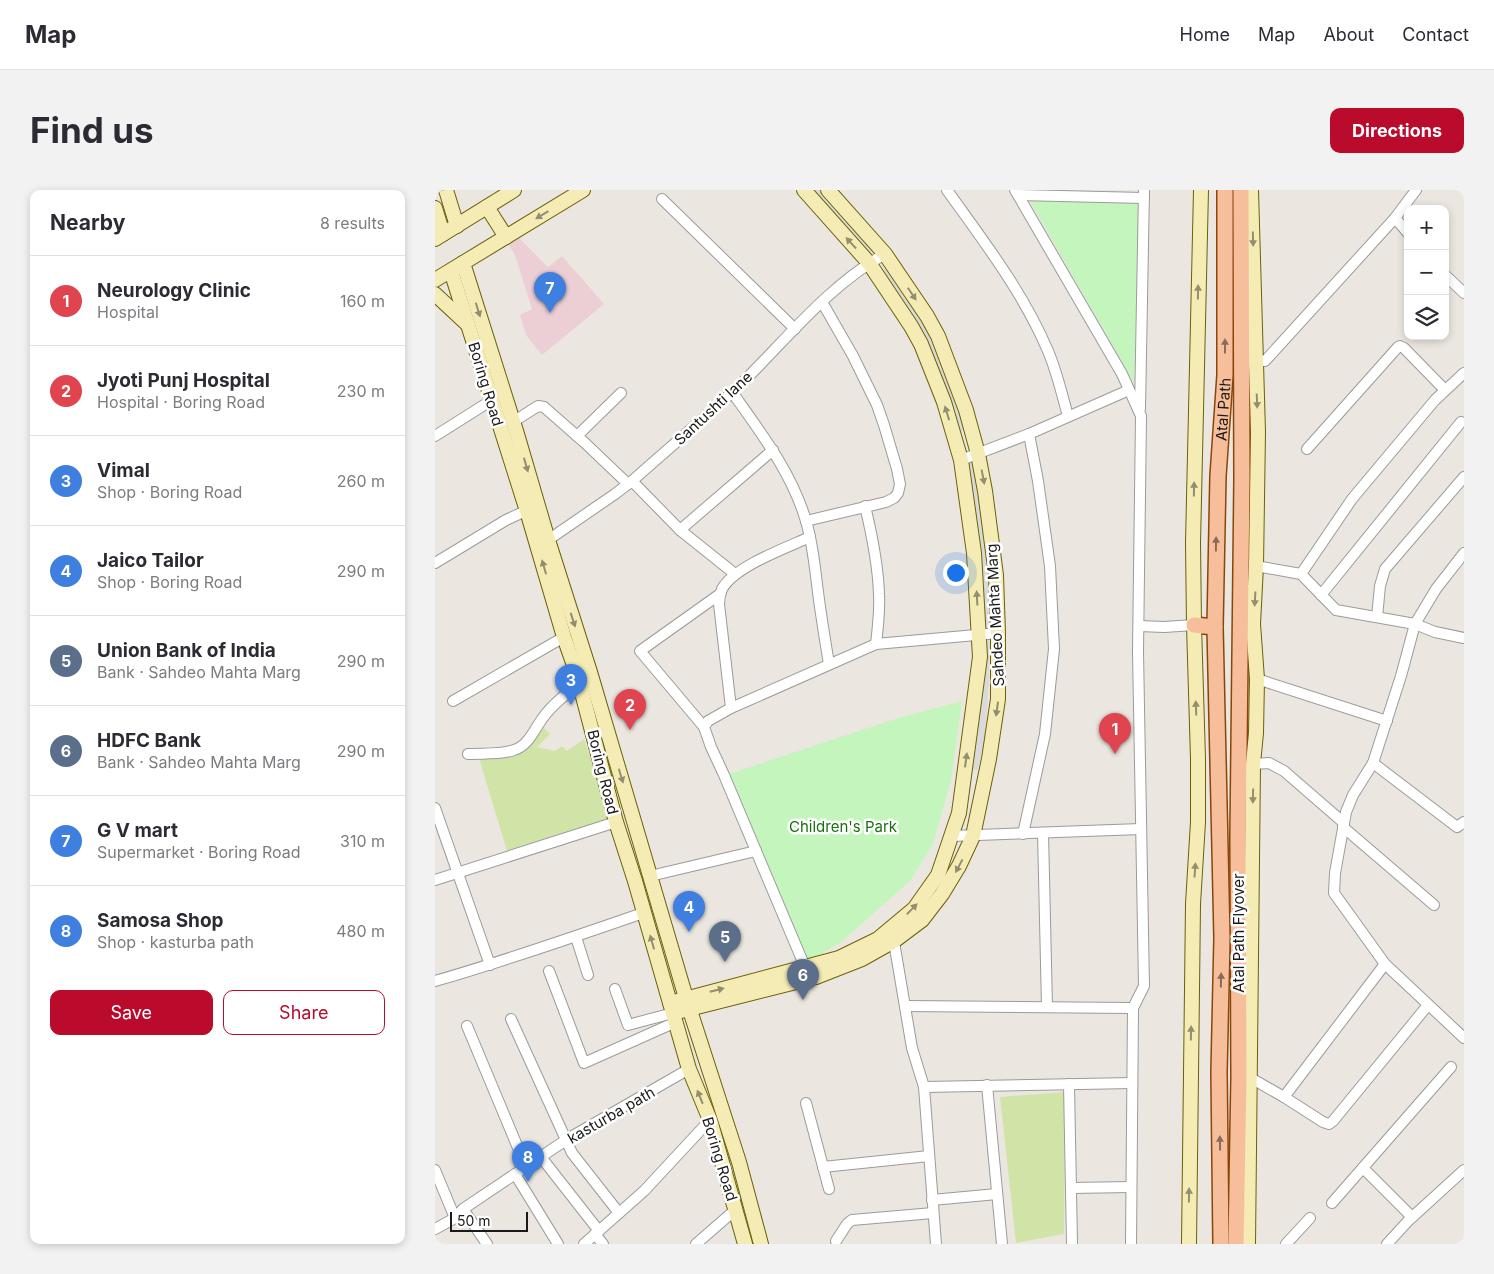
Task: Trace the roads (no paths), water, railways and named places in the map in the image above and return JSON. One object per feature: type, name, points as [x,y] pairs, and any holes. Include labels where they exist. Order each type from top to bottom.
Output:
[{"type":"main road","name":"Atal Path","points":[[1215,627],[1218,476],[1225,375],[1225,190]]},
{"type":"main road","name":"Atal Path","points":[[1241,190],[1247,623]]},
{"type":"main road","name":"Atal Path Flyover","points":[[1236,1244],[1239,1078],[1238,837],[1247,623]]},
{"type":"main road","points":[[1193,625],[1215,627]]},
{"type":"main road","name":"Atal Path Flyover","points":[[1215,627],[1222,938],[1219,1072],[1221,1244]]},
{"type":"street","points":[[445,190],[457,226]]},
{"type":"street","points":[[435,208],[439,236],[514,190]]},
{"type":"street","points":[[435,280],[583,190]]},
{"type":"street","name":"Sahdeo Mahta Marg","points":[[688,1004],[816,977],[862,959],[893,934],[914,909],[938,875],[959,813],[980,657],[975,553],[961,460],[946,409],[921,344],[911,326],[869,263],[803,190]]},
{"type":"street","name":"Sahdeo Mahta Marg","points":[[673,1013],[688,1004],[839,958],[922,920],[942,894],[959,866],[973,836],[989,759],[998,699],[996,575],[978,454],[961,396],[938,336],[927,316],[885,254],[828,190]]},
{"type":"street","points":[[947,190],[1005,272],[1029,311],[1049,352],[1069,416]]},
{"type":"street","points":[[1189,1244],[1193,904],[1198,813],[1193,625],[1193,542],[1201,190]]},
{"type":"street","points":[[1248,1244],[1253,764],[1257,678],[1247,623],[1256,566],[1258,432],[1251,190]]},
{"type":"street","points":[[1255,361],[1265,361],[1395,218],[1416,190]]},
{"type":"street","points":[[1016,192],[1144,194],[1139,626],[1144,986],[1133,1008],[1131,1244]]},
{"type":"street","points":[[1016,192],[1122,374],[1140,412]]},
{"type":"street","points":[[662,199],[795,329]]},
{"type":"street","points":[[487,207],[506,237]]},
{"type":"street","points":[[1395,218],[1404,228]]},
{"type":"street","name":"Santushti lane","points":[[548,540],[630,482],[732,392],[836,289],[869,263],[885,254]]},
{"type":"street","points":[[463,263],[513,422],[532,507],[548,540],[586,682],[650,876],[688,1004],[739,1162],[761,1244]]},
{"type":"street","name":"Boring Road","points":[[451,271],[491,400],[532,507],[564,637],[586,682],[615,822],[689,1069],[710,1120],[745,1244]]},
{"type":"street","points":[[1449,279],[1464,293]]},
{"type":"street","points":[[435,294],[468,326]]},
{"type":"street","points":[[806,521],[894,498],[899,493],[897,469],[877,405],[853,356],[822,302]]},
{"type":"street","points":[[1307,448],[1395,348],[1402,346],[1406,340]]},
{"type":"street","points":[[1402,346],[1445,390]]},
{"type":"street","points":[[1301,574],[1352,499],[1394,447],[1435,400],[1464,373]]},
{"type":"street","points":[[961,460],[1029,434],[1129,390]]},
{"type":"street","points":[[732,392],[773,450],[791,484],[806,521],[829,664]]},
{"type":"street","points":[[577,436],[621,393]]},
{"type":"street","points":[[435,436],[491,400]]},
{"type":"street","points":[[513,422],[537,406],[544,407],[630,482],[680,530],[735,574]]},
{"type":"street","points":[[1321,594],[1461,422]]},
{"type":"street","points":[[1023,834],[1045,734],[1054,649],[1050,566],[1038,481],[1029,434]]},
{"type":"street","points":[[680,530],[773,450]]},
{"type":"street","points":[[1377,617],[1380,586],[1385,568],[1464,477]]},
{"type":"street","points":[[865,506],[875,554],[879,594],[876,644]]},
{"type":"street","points":[[435,562],[506,520],[532,507]]},
{"type":"street","points":[[805,967],[704,727],[640,651],[720,594],[729,579],[735,574],[810,537]]},
{"type":"street","points":[[1464,553],[1436,589],[1415,624],[1373,763],[1349,805],[1343,825],[1335,873],[1334,894],[1385,964],[1464,1038]]},
{"type":"street","points":[[1256,566],[1301,574],[1336,610],[1415,624],[1435,632],[1463,636]]},
{"type":"street","points":[[720,594],[719,604],[731,708]]},
{"type":"street","points":[[1139,626],[1193,625]]},
{"type":"street","points":[[704,727],[708,721],[731,708],[876,644],[998,633]]},
{"type":"street","points":[[453,700],[564,637]]},
{"type":"street","points":[[1257,678],[1387,721]]},
{"type":"street","points":[[468,754],[505,752],[521,747],[547,712],[586,682]]},
{"type":"street","points":[[1253,764],[1269,763],[1284,771],[1435,905]]},
{"type":"street","points":[[1373,763],[1457,827],[1464,822]]},
{"type":"street","points":[[435,808],[490,965]]},
{"type":"street","points":[[435,880],[615,822]]},
{"type":"street","points":[[951,836],[1141,829]]},
{"type":"street","points":[[1043,833],[1047,1007]]},
{"type":"street","points":[[650,876],[756,851]]},
{"type":"street","points":[[435,981],[576,937],[643,913]]},
{"type":"street","points":[[893,934],[912,1048],[924,1087],[936,1244]]},
{"type":"street","points":[[576,937],[588,974]]},
{"type":"street","points":[[1284,1096],[1385,964]]},
{"type":"street","points":[[549,971],[584,1063],[673,1013]]},
{"type":"street","points":[[615,989],[628,1025],[673,1013]]},
{"type":"street","points":[[1249,1077],[1329,1124],[1428,1005]]},
{"type":"street","points":[[905,1006],[1133,1008]]},
{"type":"street","points":[[511,1019],[575,1159],[619,1213]]},
{"type":"street","points":[[467,1026],[526,1167]]},
{"type":"street","points":[[1332,1203],[1451,1067]]},
{"type":"street","name":"kasturba path","points":[[435,1229],[455,1218],[463,1209],[566,1140],[689,1069]]},
{"type":"street","points":[[924,1087],[1132,1083]]},
{"type":"street","points":[[1069,1084],[1072,1244]]},
{"type":"street","points":[[987,1085],[1002,1244]]},
{"type":"street","points":[[806,1103],[829,1189]]},
{"type":"street","points":[[584,1244],[644,1191],[710,1120]]},
{"type":"street","points":[[823,1166],[929,1156]]},
{"type":"street","points":[[541,1157],[603,1244]]},
{"type":"street","points":[[1363,1168],[1412,1217]]},
{"type":"street","points":[[435,1170],[455,1218]]},
{"type":"street","points":[[1387,1244],[1412,1217],[1464,1170]]},
{"type":"street","points":[[515,1174],[558,1244]]},
{"type":"street","points":[[1071,1188],[1131,1187]]},
{"type":"street","points":[[932,1200],[997,1194]]},
{"type":"street","points":[[463,1209],[487,1244]]},
{"type":"street","points":[[696,1244],[735,1210]]},
{"type":"street","points":[[836,1243],[847,1224],[852,1220],[933,1214]]},
{"type":"street","points":[[1286,1244],[1310,1218]]},
{"type":"place","name":"G V mart","points":[[550,313]]},
{"type":"place","name":"Vimal","points":[[571,705]]},
{"type":"place","name":"Jyoti Punj Hospital","points":[[630,730]]},
{"type":"place","name":"Neurology Clinic","points":[[1115,754]]},
{"type":"place","name":"Jaico Tailor","points":[[689,932]]},
{"type":"place","name":"Union Bank of India","points":[[725,962]]},
{"type":"place","name":"HDFC Bank","points":[[803,1000]]},
{"type":"place","name":"Samosa Shop","points":[[528,1182]]},
{"type":"park label","name":"Children's Park","points":[[843,826]]}]
